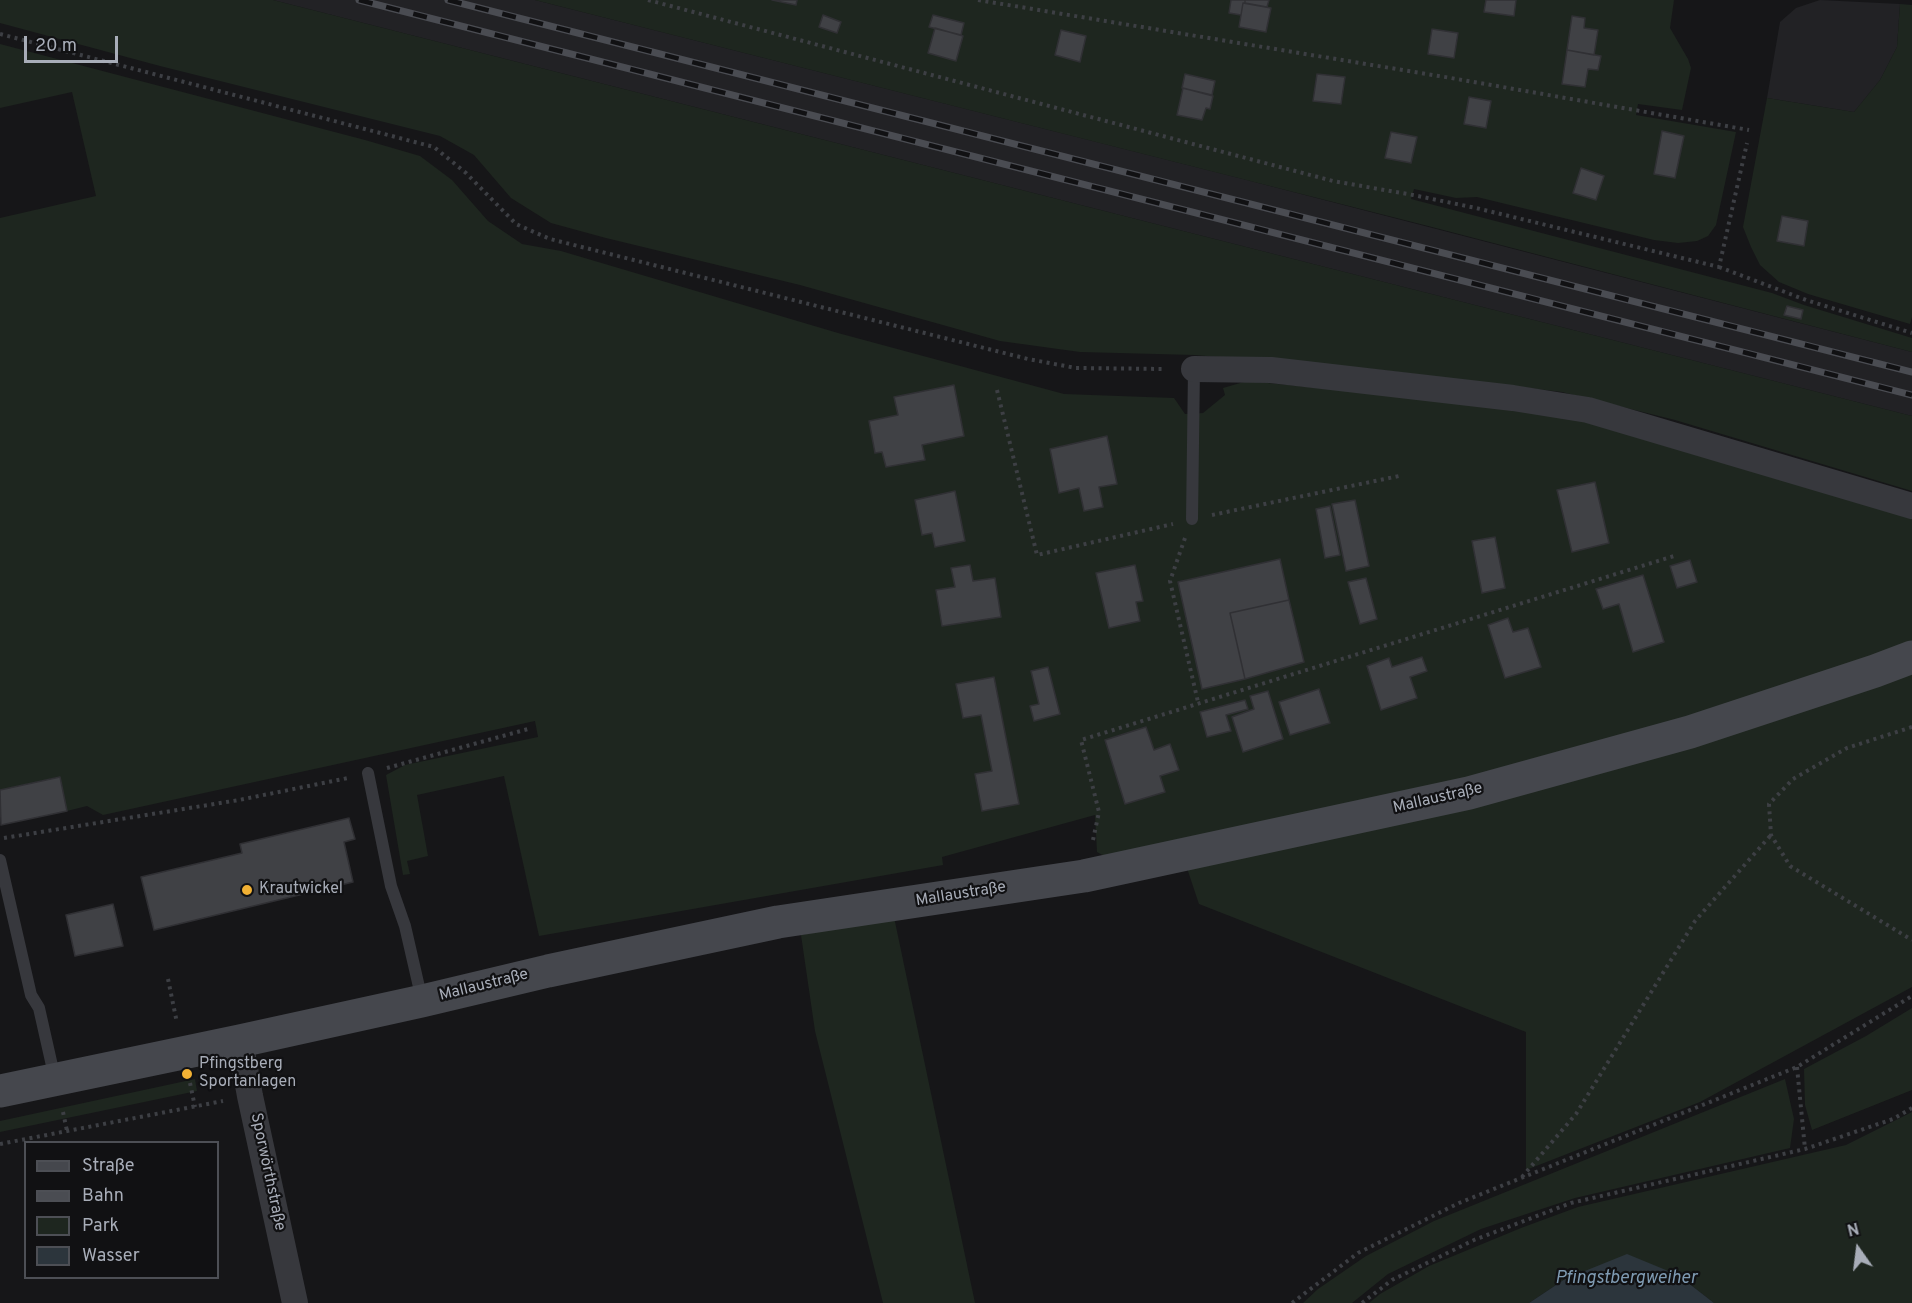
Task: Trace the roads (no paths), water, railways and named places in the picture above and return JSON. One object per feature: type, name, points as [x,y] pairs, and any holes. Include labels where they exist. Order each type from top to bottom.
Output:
[{"type":"street","points":[[1194,369],[1271,370],[1513,398],[1588,410],[1912,506]]},
{"type":"street","name":"Mallaustraße","points":[[0,1092],[778,922],[1084,876],[1469,793],[1690,732],[1912,657]]},
{"type":"street","name":"Sporwörthstraße","points":[[240,1041],[295,1303]]},
{"type":"lane","points":[[1192,519],[1194,369]]},
{"type":"lane","points":[[368,773],[391,886],[405,927],[422,1001]]},
{"type":"lane","points":[[0,860],[31,995],[39,1008],[56,1080]]},
{"type":"water","name":"Pfingstbergweiher","points":[[1627,1254],[1678,1275],[1714,1303],[1529,1303],[1565,1279]]},
{"type":"railway","points":[[359,0],[1912,395]]},
{"type":"railway","points":[[448,0],[1912,372]]},
{"type":"place","name":"Krautwickel","points":[[247,890]]},
{"type":"place","name":"Pfingstberg Sportanlagen","points":[[187,1074]]}]
